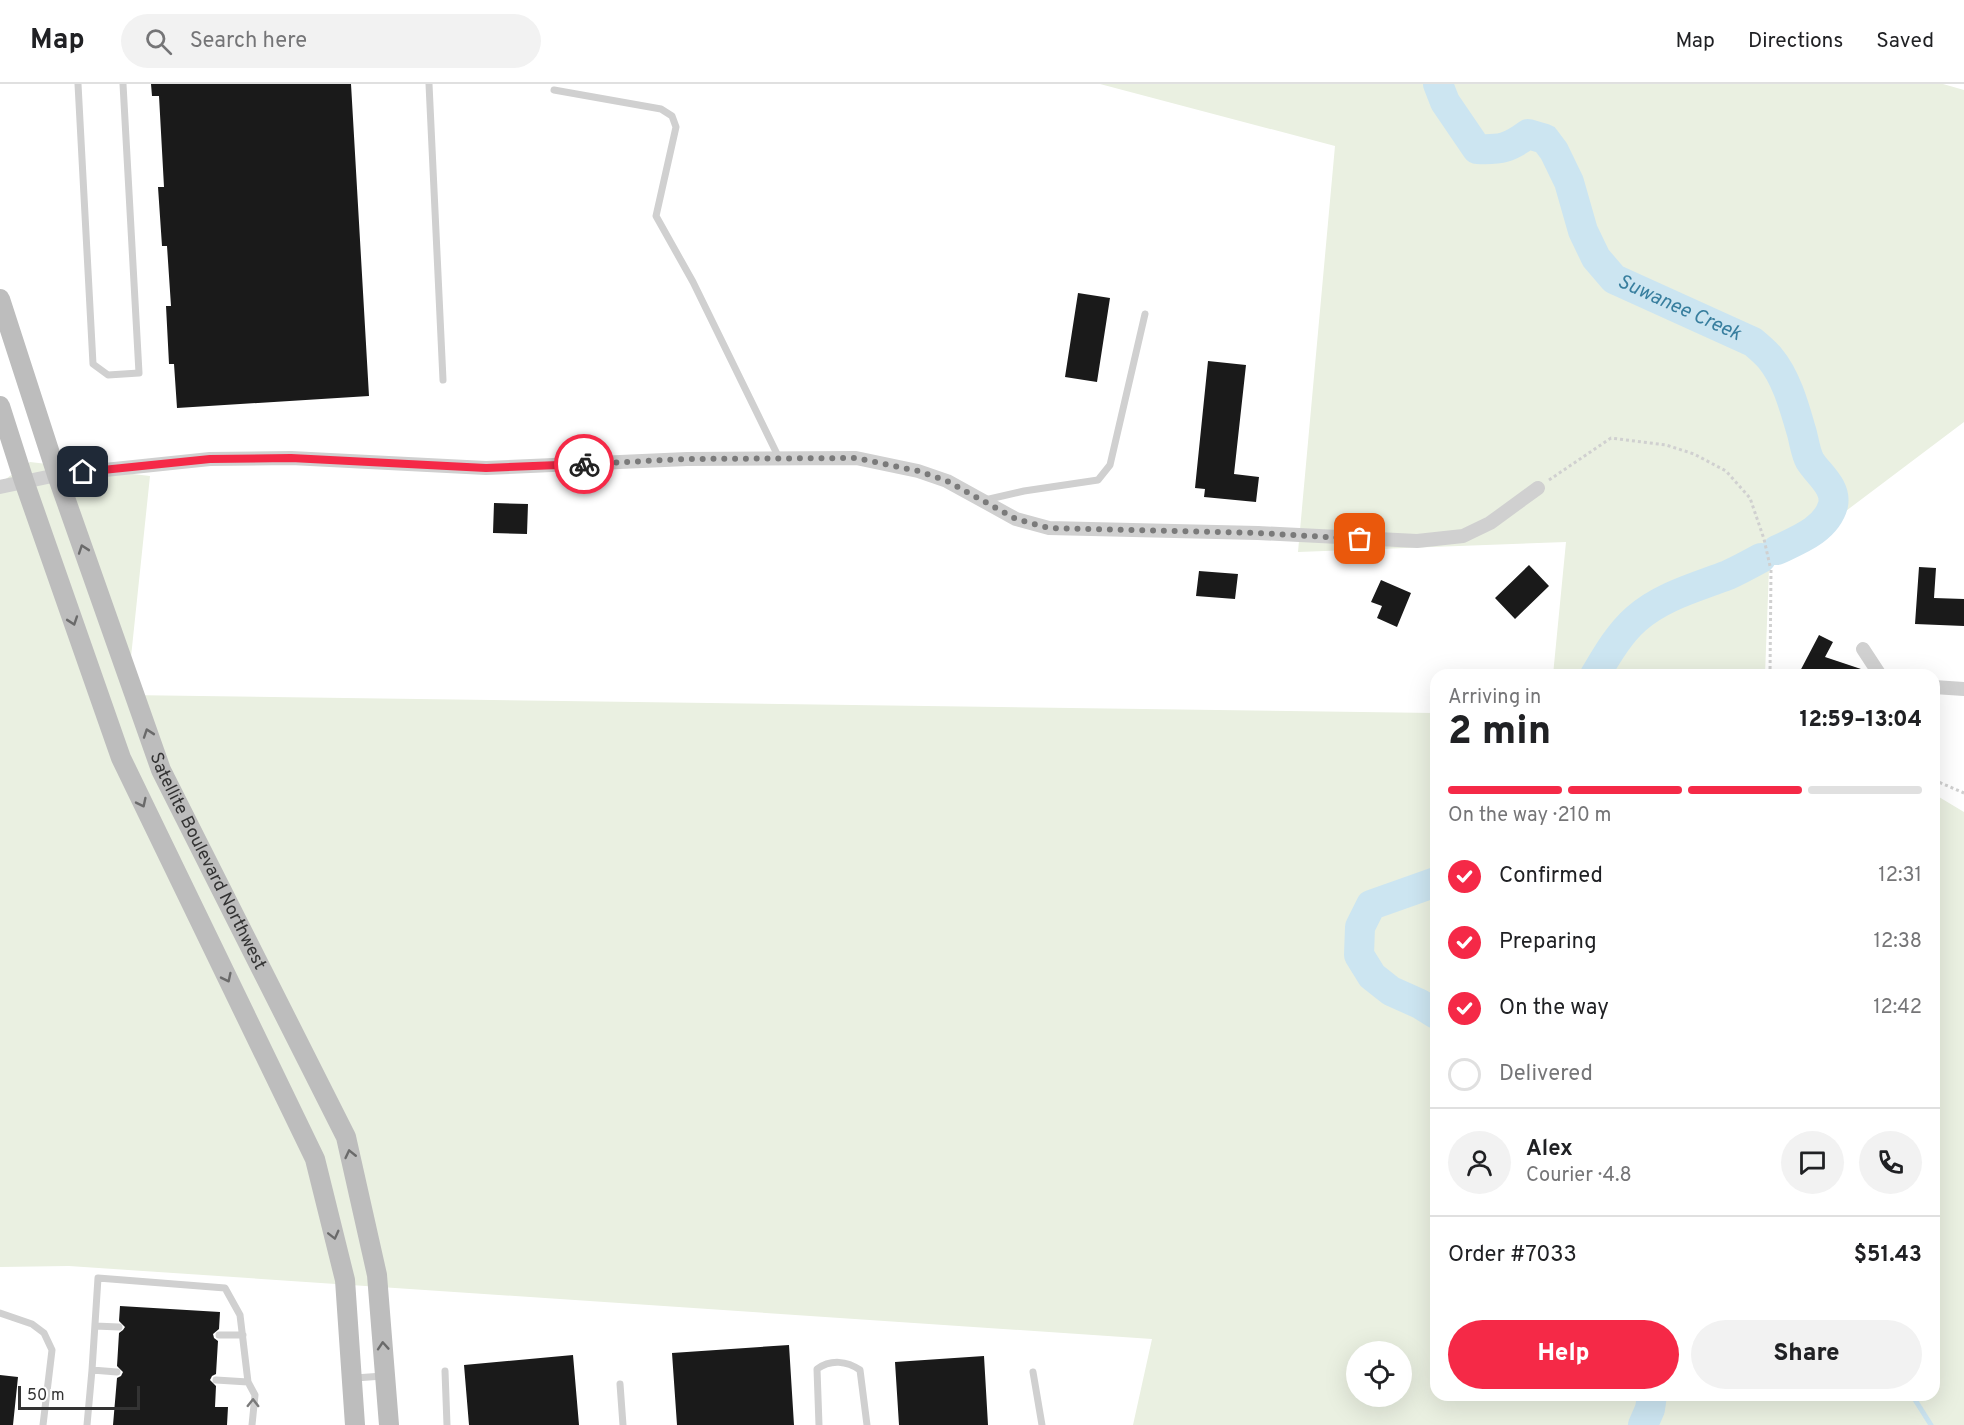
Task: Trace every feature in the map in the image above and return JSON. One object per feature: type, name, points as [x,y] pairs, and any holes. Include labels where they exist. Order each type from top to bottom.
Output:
[{"type":"main road","name":"Satellite Boulevard Northwest","points":[[0,299],[57,475],[161,770],[346,1137],[377,1275],[389,1425]]},
{"type":"main road","name":"Satellite Boulevard Northwest","points":[[0,406],[121,758],[315,1159],[345,1280],[355,1425]]},
{"type":"street","points":[[0,487],[57,475],[210,459],[291,458],[486,468],[679,459],[856,458],[918,471],[947,481],[1016,519],[1049,528],[1258,533],[1417,541],[1463,536],[1490,523],[1538,488]]},
{"type":"street","points":[[1863,649],[1876,669]]},
{"type":"street","points":[[1940,687],[1964,688]]},
{"type":"lane","points":[[78,84],[93,364],[108,375],[139,373],[123,84]]},
{"type":"lane","points":[[429,84],[443,380]]},
{"type":"lane","points":[[554,90],[661,109],[672,116],[676,127],[656,216],[693,282],[779,458]]},
{"type":"lane","points":[[983,500],[1024,490],[1098,480],[1110,465],[1144,314]]},
{"type":"lane","points":[[87,1425],[98,1278],[225,1288],[240,1316],[248,1382],[255,1395],[252,1425]]},
{"type":"lane","points":[[0,1313],[32,1324],[44,1333],[52,1350],[43,1425]]},
{"type":"lane","points":[[94,1326],[119,1327]]},
{"type":"lane","points":[[219,1335],[243,1335]]},
{"type":"lane","points":[[819,1425],[817,1369],[825,1363],[849,1362],[860,1370],[867,1425]]},
{"type":"lane","points":[[92,1370],[117,1372]]},
{"type":"lane","points":[[445,1371],[447,1425]]},
{"type":"lane","points":[[1033,1372],[1042,1425]]},
{"type":"lane","points":[[352,1378],[385,1376]]},
{"type":"lane","points":[[216,1380],[248,1382]]},
{"type":"lane","points":[[620,1384],[623,1425]]},
{"type":"path","points":[[1538,488],[1611,438],[1666,445],[1694,454],[1726,471],[1750,498],[1764,539],[1770,568],[1770,669]]},
{"type":"path","points":[[1940,783],[1964,793]]},
{"type":"green space","points":[[1100,84],[1943,84],[1964,90],[1964,422],[1769,569],[1765,669],[1554,669],[1566,542],[1298,552],[1335,146]]},
{"type":"green space","points":[[30,462],[150,476],[127,695],[1430,713],[1430,1401],[1940,1401],[1940,798],[1964,812],[1964,1425],[1133,1425],[1152,1339],[69,1266],[0,1267],[0,483]]},
{"type":"building","points":[[151,84],[351,84],[369,396],[177,408],[174,364],[169,364],[166,306],[171,306],[167,246],[162,246],[158,187],[164,187],[159,96],[152,96]]},
{"type":"building","points":[[1078,293],[1110,298],[1097,382],[1065,377]]},
{"type":"building","points":[[1208,361],[1246,365],[1234,474],[1259,477],[1256,502],[1204,497],[1205,489],[1195,488]]},
{"type":"building","points":[[494,503],[528,504],[527,534],[493,533]]},
{"type":"building","points":[[1529,565],[1549,586],[1515,619],[1495,598]]},
{"type":"building","points":[[1919,567],[1936,568],[1934,598],[1964,599],[1964,626],[1915,624]]},
{"type":"building","points":[[1199,571],[1238,574],[1235,599],[1196,596]]},
{"type":"building","points":[[1381,580],[1411,593],[1397,627],[1377,618],[1382,606],[1371,602]]},
{"type":"building","points":[[1819,635],[1833,642],[1825,657],[1861,669],[1801,669]]},
{"type":"building","points":[[120,1306],[220,1312],[219,1329],[213,1334],[218,1341],[216,1374],[210,1380],[216,1386],[215,1407],[228,1407],[227,1425],[113,1425],[117,1378],[123,1372],[117,1366],[119,1333],[125,1327],[119,1321]]},
{"type":"building","points":[[789,1345],[794,1425],[677,1425],[672,1353]]},
{"type":"building","points":[[573,1355],[579,1425],[469,1425],[464,1365]]},
{"type":"building","points":[[984,1356],[988,1425],[899,1425],[895,1362]]},
{"type":"building","points":[[0,1375],[18,1377],[13,1425],[0,1425]]},
{"type":"waterway","name":"Suwanee Creek","points":[[1438,84],[1445,102],[1477,149],[1504,147],[1528,134],[1545,139],[1554,151],[1569,182],[1583,231],[1596,258],[1614,279],[1753,342],[1776,366],[1792,402],[1808,457],[1830,487],[1833,498],[1829,514],[1818,528],[1777,550]]},
{"type":"waterway","name":"Suwanee Creek","points":[[1599,669],[1624,631],[1646,611],[1668,598],[1728,575],[1761,558]]},
{"type":"waterway","name":"Suwanee Creek","points":[[1430,884],[1371,905],[1360,927],[1359,955],[1372,976],[1391,991],[1430,1010]]},
{"type":"waterway","name":"Suwanee Creek","points":[[1643,1425],[1651,1401]]},
{"type":"waterway","points":[[1916,1401],[1931,1425]]},
{"type":"way so far","points":[[584,464],[687,459],[856,458],[918,471],[947,481],[1016,519],[1049,528],[1258,533],[1360,539]]},
{"type":"route","points":[[83,472],[210,459],[291,458],[486,468],[584,464]]}]
